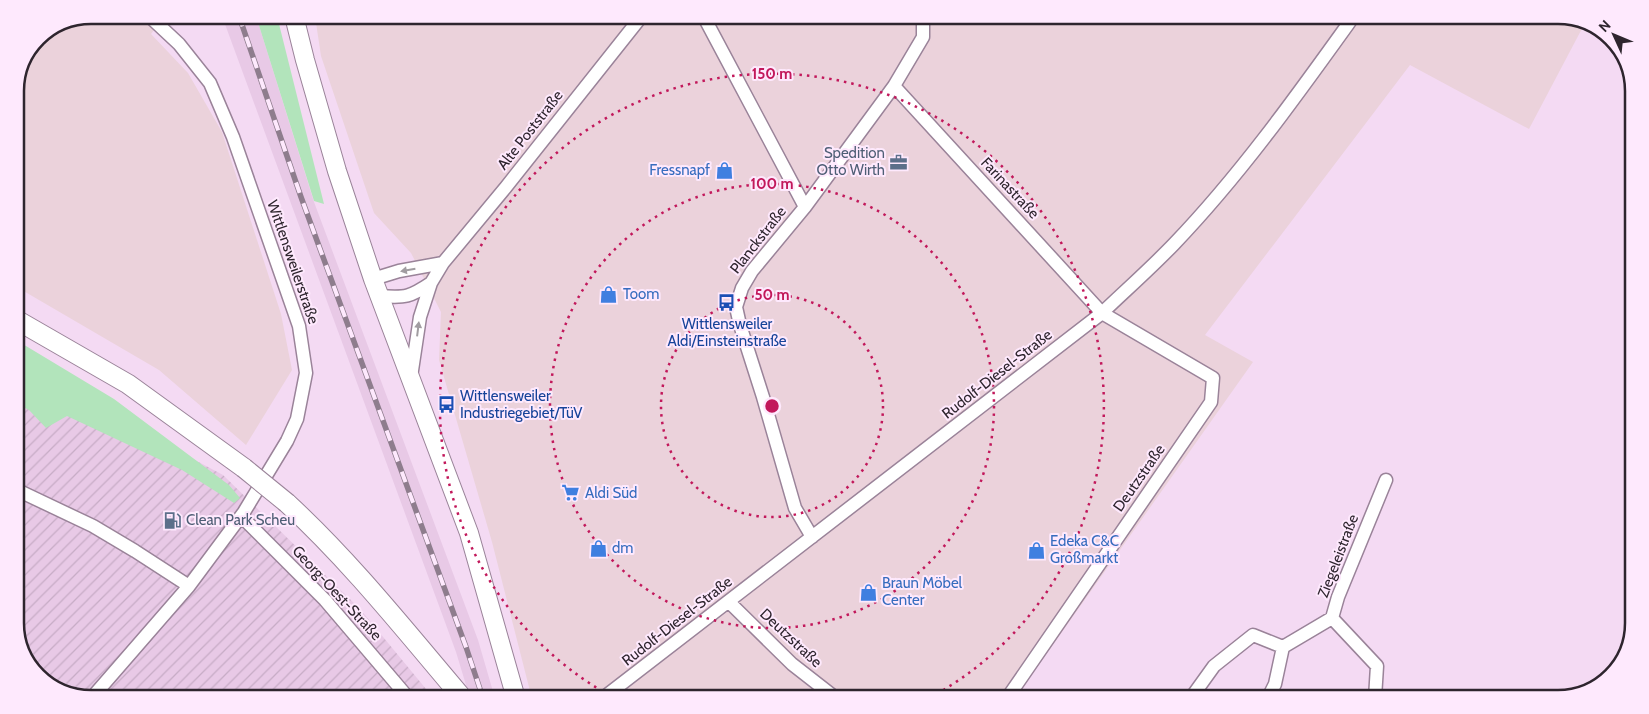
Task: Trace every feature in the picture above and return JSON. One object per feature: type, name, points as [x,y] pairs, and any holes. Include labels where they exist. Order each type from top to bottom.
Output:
[{"type":"main road","points":[[24,324],[128,384],[244,468],[287,502],[318,531],[354,570],[456,690]]},
{"type":"street","name":"Wittlensweilerstraße","points":[[99,690],[189,586],[241,516],[287,440],[297,419],[306,373],[299,326],[233,137],[210,83],[180,44],[158,24]]},
{"type":"street","points":[[296,24],[304,60],[337,171],[373,279],[469,533],[514,690]]},
{"type":"street","name":"Alte Poststraße","points":[[411,377],[420,317],[431,283],[443,263],[635,24]]},
{"type":"street","points":[[708,24],[805,207]]},
{"type":"street","name":"Planckstraße","points":[[812,537],[795,508],[736,307],[742,288],[752,271],[805,207],[894,86],[923,37],[923,24]]},
{"type":"street","name":"Rudolf-Diesel-Straße","points":[[614,690],[1102,313],[1174,244],[1228,182],[1281,117],[1348,24]]},
{"type":"street","name":"Farinastraße","points":[[894,86],[1102,313]]},
{"type":"street","points":[[373,279],[399,271],[443,263]]},
{"type":"street","name":"Alte Poststraße","points":[[380,296],[402,298],[418,292],[431,283]]},
{"type":"street","name":"Deutzstraße","points":[[1013,690],[1211,402],[1212,378],[1102,313]]},
{"type":"street","name":"Ziegeleistraße","points":[[1283,647],[1332,618],[1338,597],[1386,480]]},
{"type":"street","points":[[24,493],[93,526],[135,550],[189,586]]},
{"type":"street","name":"Georg-Oest-Straße","points":[[241,516],[325,600],[402,690]]},
{"type":"street","name":"Deutzstraße","points":[[729,602],[792,664],[825,690]]},
{"type":"street","points":[[1332,618],[1377,666],[1376,690]]},
{"type":"street","points":[[1197,690],[1214,666],[1253,635],[1283,647],[1272,690]]},
{"type":"shaded area","points":[[158,24],[151,34],[188,73],[222,132],[281,314],[292,370],[246,445],[159,370],[24,291],[24,86],[26,73],[35,53],[43,43],[53,35],[77,25]]},
{"type":"shaded area","points":[[225,24],[258,24],[314,202],[478,640],[493,690],[467,690],[456,652]]},
{"type":"shaded area","points":[[316,24],[1559,24],[1582,28],[1529,129],[1410,65],[1205,335],[1253,362],[1021,690],[530,690],[492,542],[439,360],[441,312],[411,253],[374,213],[321,56]]},
{"type":"shaded area","points":[[24,369],[223,475],[360,609],[427,690],[90,690],[77,689],[65,685],[50,676],[35,661],[27,645],[24,628]]},
{"type":"green space","points":[[259,24],[279,24],[324,204],[314,201]]},
{"type":"green space","points":[[24,345],[114,399],[229,485],[240,498],[234,503],[182,470],[67,416],[46,428],[29,410],[24,408]]},
{"type":"railway","points":[[242,24],[301,197],[480,690]]},
{"type":"place","name":"Spedition Otto Wirth","points":[[899,162]]},
{"type":"place","name":"Fressnapf","points":[[724,170]]},
{"type":"place","name":"Toom","points":[[609,294]]},
{"type":"place","name":"Wittlensweiler Aldi/Einsteinstraße","points":[[727,303]]},
{"type":"place","name":"Wittlensweiler Industriegebiet/TüV","points":[[446,405]]},
{"type":"place","name":"Aldi Süd","points":[[571,493]]},
{"type":"place","name":"Clean Park Scheu","points":[[172,520]]},
{"type":"place","name":"dm","points":[[598,548]]},
{"type":"place","name":"Edeka C&C Großmarkt","points":[[1036,550]]},
{"type":"place","name":"Braun Möbel Center","points":[[868,592]]}]
